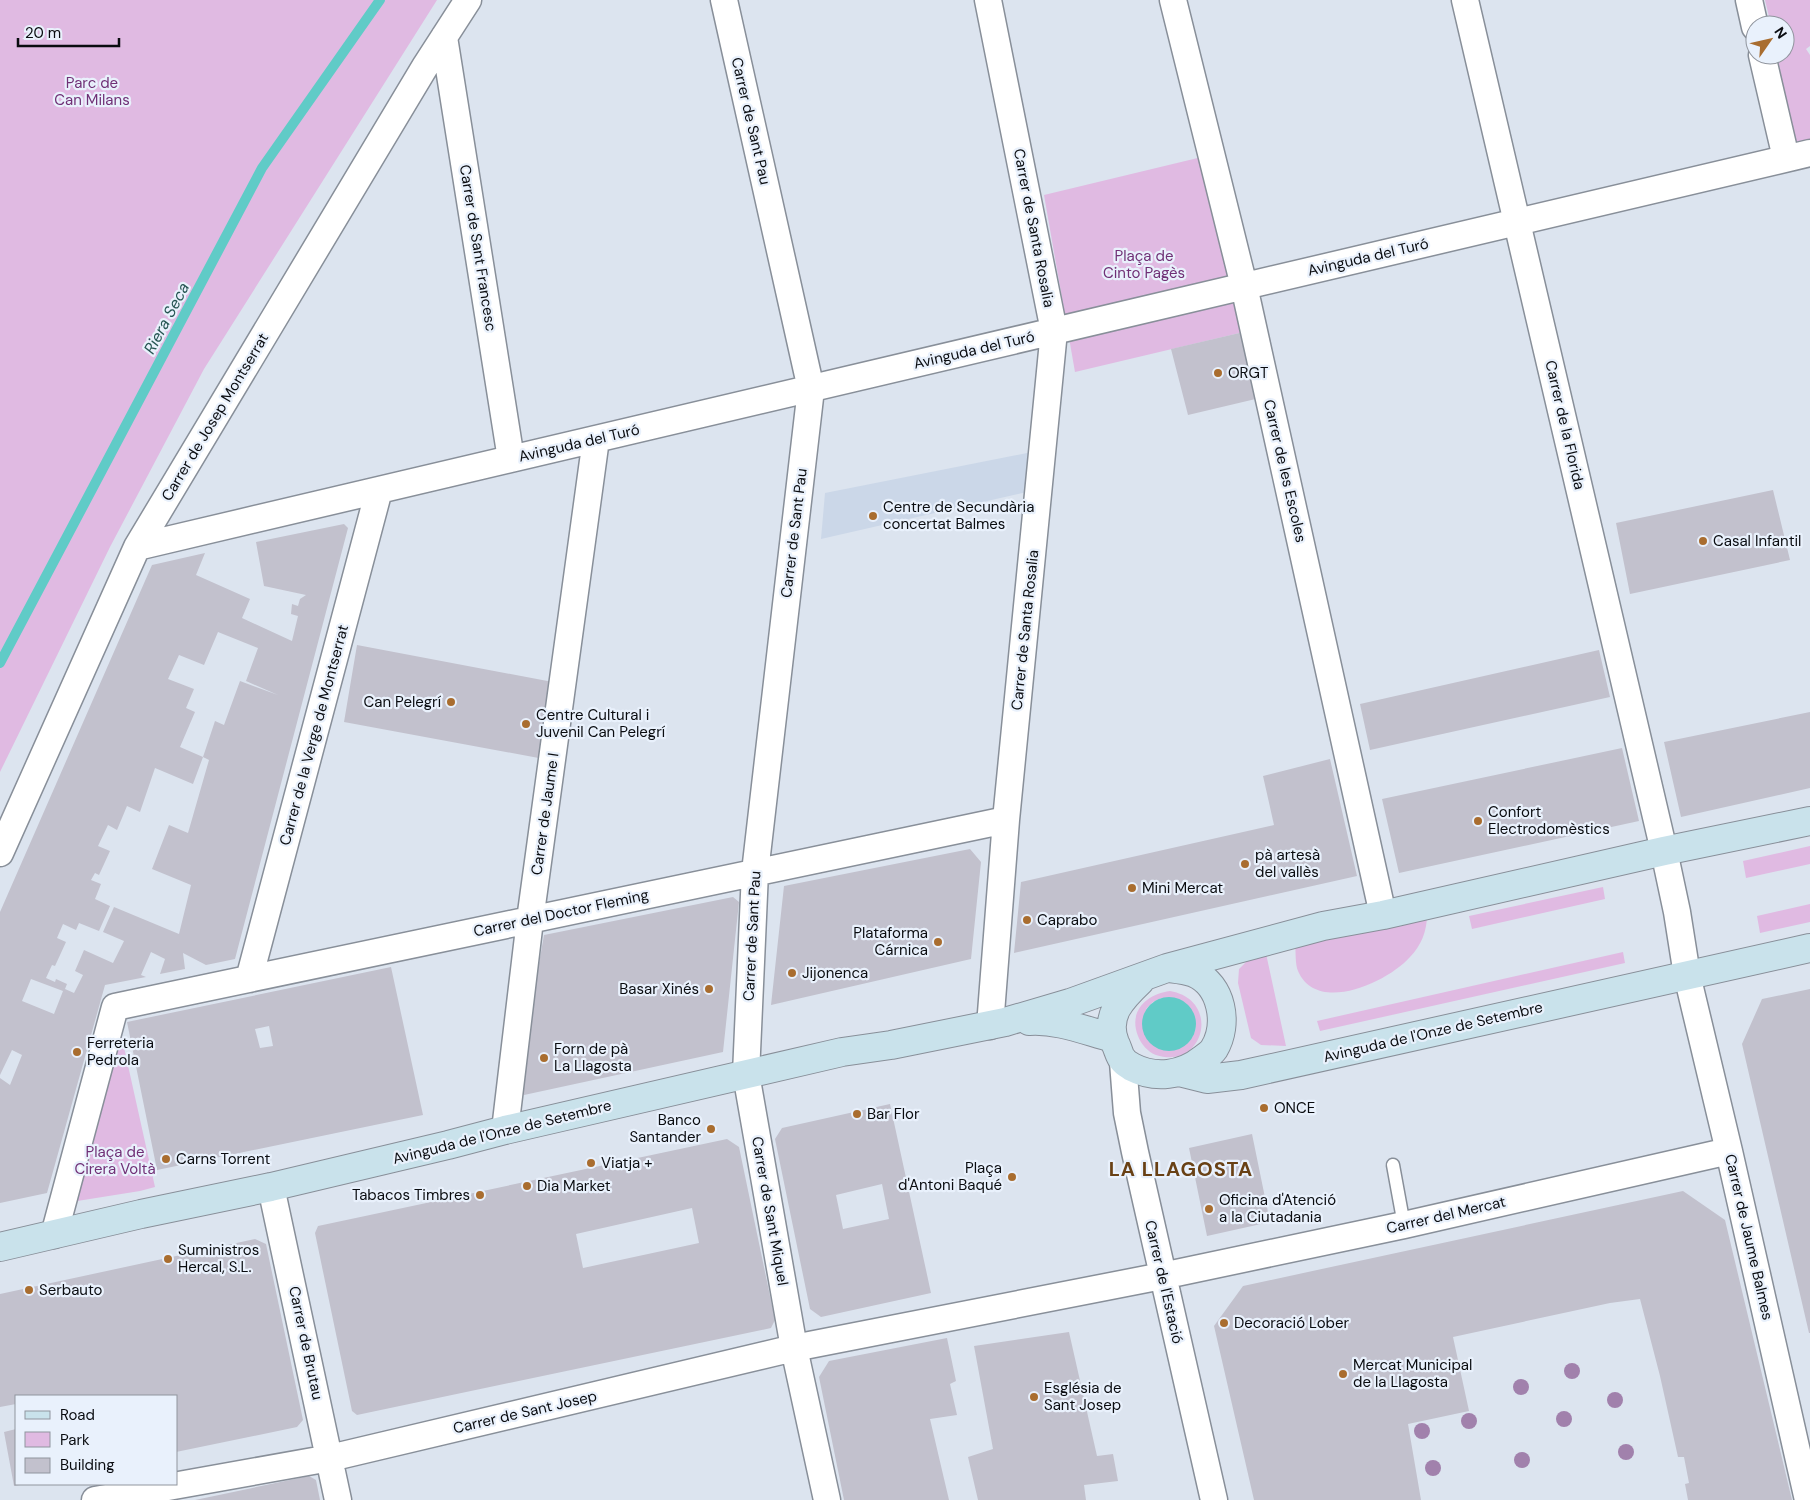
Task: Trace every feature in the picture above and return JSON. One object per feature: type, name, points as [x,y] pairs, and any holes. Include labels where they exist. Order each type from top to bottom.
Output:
[{"type":"main road","name":"Avinguda de l'Onze de Setembre","points":[[0,1247],[126,1217],[271,1187],[842,1052],[891,1046],[997,1024],[1070,1003],[1155,972],[1323,926],[1383,915],[1664,851],[1810,821]]},
{"type":"main road","name":"Avinguda de l'Onze de Setembre","points":[[1179,1072],[1207,1079],[1241,1075],[1810,948]]},
{"type":"main road","points":[[1155,972],[1194,972],[1208,981],[1220,1001],[1222,1027],[1214,1050],[1199,1062],[1179,1072],[1163,1075],[1143,1072],[1118,1050],[1112,1020],[1115,1008],[1125,995],[1155,972]]},
{"type":"main road","name":"Avinguda de l'Onze de Setembre","points":[[997,1024],[1040,1020],[1065,1024],[1118,1050]]},
{"type":"street","name":"Carrer de Josep Montserrat","points":[[0,853],[137,547],[468,0]]},
{"type":"street","name":"Carrer de Sant Pau","points":[[724,0],[811,388],[755,872],[746,1074]]},
{"type":"street","name":"Carrer de Santa Rosalia","points":[[988,0],[1054,331],[1006,820],[997,1024]]},
{"type":"street","name":"Carrer de les Escoles","points":[[1173,0],[1244,286],[1383,915]]},
{"type":"street","name":"Carrer de la Florida","points":[[1465,0],[1664,851]]},
{"type":"street","points":[[1749,0],[1752,15]]},
{"type":"street","name":"Carrer de Sant Francesc","points":[[444,37],[511,459]]},
{"type":"street","points":[[1766,65],[1798,156]]},
{"type":"street","name":"Avinguda del Turó","points":[[137,547],[1798,156]]},
{"type":"street","name":"Carrer de Jaume I","points":[[506,1130],[530,920],[596,439]]},
{"type":"street","name":"Carrer de la Verge de Montserrat","points":[[249,979],[379,490]]},
{"type":"street","name":"Carrer del Doctor Fleming","points":[[54,1235],[115,1007],[1006,820]]},
{"type":"street","points":[[1664,851],[1677,912],[1687,975]]},
{"type":"street","name":"Carrer de Jaume Balmes","points":[[1687,975],[1808,1500]]},
{"type":"street","name":"Carrer de l'Estació","points":[[1118,1050],[1127,1113],[1162,1276],[1214,1500]]},
{"type":"street","name":"Carrer de Sant Miquel","points":[[746,1074],[794,1348],[827,1500]]},
{"type":"street","name":"Carrer del Mercat","points":[[953,1316],[1162,1276],[1404,1225],[1729,1151]]},
{"type":"street","name":"Carrer de Brutau","points":[[271,1187],[338,1500]]},
{"type":"street","name":"Carrer de Sant Josep","points":[[95,1500],[330,1458],[794,1348],[953,1316]]},
{"type":"lane","points":[[1393,1165],[1404,1225]]},
{"type":"shaded area","name":"Centre de Secundària concertat Balmes","points":[[1032,452],[1031,491],[821,539],[825,493]]},
{"type":"shaded area","points":[[1169,997],[1179,999],[1188,1005],[1194,1014],[1196,1024],[1194,1034],[1188,1043],[1179,1049],[1169,1051],[1159,1049],[1150,1043],[1144,1034],[1142,1024],[1144,1014],[1150,1005],[1159,999]]},
{"type":"green space","name":"Parc de Can Milans","points":[[0,0],[437,0],[204,369],[110,547],[0,772]]},
{"type":"green space","points":[[1765,0],[1810,0],[1810,46],[1806,49],[1810,55],[1810,139],[1794,142],[1779,65],[1795,65],[1795,15],[1769,15]]},
{"type":"green space","name":"Plaça de Cinto Pagès","points":[[1206,156],[1248,331],[1075,372],[1044,195]]},
{"type":"green space","points":[[1810,846],[1810,864],[1746,878],[1743,861]]},
{"type":"green space","points":[[1603,887],[1605,899],[1472,929],[1469,916]]},
{"type":"green space","points":[[1810,904],[1810,922],[1760,933],[1757,916]]},
{"type":"green space","points":[[1427,915],[1423,938],[1414,953],[1400,967],[1370,984],[1353,990],[1320,991],[1307,984],[1298,971],[1295,944]]},
{"type":"green space","points":[[1265,949],[1286,1046],[1261,1045],[1251,1038],[1238,983],[1239,969]]},
{"type":"green space","points":[[1623,952],[1625,963],[1320,1031],[1317,1021]]},
{"type":"green space","points":[[1170,991],[1186,997],[1196,1007],[1201,1019],[1200,1032],[1195,1044],[1186,1053],[1173,1057],[1156,1055],[1148,1050],[1139,1039],[1136,1027],[1136,1019],[1142,1005],[1147,1000]],"holes":[[[1161,998],[1196,1028],[1188,1043],[1146,1009],[1153,1002]]]},
{"type":"green space","name":"Plaça de Cirera Voltà","points":[[115,1007],[155,1187],[71,1202]]},
{"type":"building","name":"ORGT","points":[[1248,331],[1264,397],[1188,415],[1171,349]]},
{"type":"building","name":"Casal Infantil","points":[[1773,490],[1790,560],[1630,594],[1616,523]]},
{"type":"building","points":[[344,524],[348,528],[235,959],[206,965],[183,953],[185,969],[160,974],[165,959],[151,952],[141,975],[146,977],[105,985],[47,1193],[0,1203],[0,1078],[10,1085],[22,1055],[12,1050],[0,1075],[0,912],[152,565],[205,553],[196,575],[250,599],[242,618],[292,641],[298,616],[291,614],[292,604],[298,606],[300,599],[306,595],[264,586],[256,542]],"holes":[[[218,632],[258,648],[246,681],[278,695],[240,681],[224,725],[215,721],[203,757],[180,747],[195,712],[186,708],[194,689],[168,679],[179,655],[204,665]],[[203,757],[209,760],[188,833],[169,825],[152,869],[191,885],[179,934],[114,907],[103,932],[124,941],[113,963],[84,950],[75,971],[83,975],[74,993],[65,989],[67,984],[56,979],[55,982],[46,978],[52,965],[55,966],[66,942],[57,938],[63,924],[76,930],[79,923],[99,931],[110,906],[95,899],[101,884],[91,880],[95,873],[99,875],[110,851],[98,846],[108,825],[117,830],[127,806],[140,812],[155,768],[193,784]],[[31,979],[63,991],[54,1014],[22,1001]]]},
{"type":"building","name":"Can Pelegrí","points":[[357,645],[558,683],[544,759],[344,722]]},
{"type":"building","points":[[1599,650],[1610,697],[1370,750],[1360,704]]},
{"type":"building","points":[[1810,712],[1810,788],[1681,817],[1664,742]]},
{"type":"building","points":[[1622,748],[1639,821],[1399,873],[1382,799]]},
{"type":"building","points":[[1330,759],[1357,876],[1014,953],[1021,882],[1274,825],[1263,776]]},
{"type":"building","points":[[970,849],[981,862],[971,959],[771,1005],[784,886]]},
{"type":"building","points":[[733,897],[739,902],[723,1052],[524,1095],[517,1089],[544,935]]},
{"type":"building","points":[[391,967],[423,1115],[157,1170],[127,1022]],"holes":[[[269,1026],[273,1046],[260,1048],[255,1029]]]},
{"type":"building","points":[[1810,989],[1809,1333],[1742,1044],[1762,999]]},
{"type":"building","points":[[890,1104],[931,1293],[821,1317],[810,1309],[775,1139],[782,1128]],"holes":[[[882,1184],[889,1219],[843,1229],[836,1195]]]},
{"type":"building","points":[[1252,1134],[1270,1222],[1207,1236],[1189,1148]]},
{"type":"building","points":[[727,1139],[739,1147],[775,1320],[771,1328],[357,1415],[352,1411],[315,1233],[318,1226]],"holes":[[[692,1208],[699,1243],[583,1268],[576,1234]]]},
{"type":"building","points":[[1683,1191],[1725,1220],[1792,1500],[1688,1500],[1685,1484],[1689,1483],[1684,1457],[1678,1457],[1640,1299],[1610,1303],[1453,1337],[1469,1411],[1408,1424],[1421,1500],[1254,1500],[1214,1326],[1243,1286]]},
{"type":"building","points":[[255,1239],[266,1244],[303,1420],[297,1427],[178,1452],[178,1395],[15,1395],[15,1404],[0,1407],[0,1294]]},
{"type":"building","name":"Església de Sant Josep","points":[[1069,1332],[1097,1456],[1113,1454],[1118,1481],[1084,1485],[1086,1500],[978,1500],[968,1457],[993,1449],[974,1346]]},
{"type":"building","points":[[947,1338],[956,1381],[950,1384],[957,1415],[930,1419],[949,1500],[844,1500],[819,1377],[829,1361]]},
{"type":"building","points":[[15,1429],[15,1485],[20,1485],[14,1486],[4,1432]]},
{"type":"building","points":[[309,1476],[316,1480],[320,1500],[195,1500]]},
{"type":"waterway","name":"Riera Seca","points":[[0,663],[262,168],[380,0]]},
{"type":"place","name":"ORGT","points":[[1218,373]]},
{"type":"place","name":"Centre de Secundària concertat Balmes","points":[[873,516]]},
{"type":"place","name":"Casal Infantil","points":[[1703,541]]},
{"type":"place","name":"Can Pelegrí","points":[[451,702]]},
{"type":"place","name":"Centre Cultural i Juvenil Can Pelegrí","points":[[526,724]]},
{"type":"place","name":"Confort Electrodomèstics","points":[[1478,821]]},
{"type":"place","name":"pà artesà del vallès","points":[[1245,864]]},
{"type":"place","name":"Mini Mercat","points":[[1132,888]]},
{"type":"place","name":"Caprabo","points":[[1027,920]]},
{"type":"place","name":"Plataforma Cárnica","points":[[938,942]]},
{"type":"place","name":"Jijonenca","points":[[792,973]]},
{"type":"place","name":"Basar Xinés","points":[[709,989]]},
{"type":"place","name":"Ferreteria Pedrola","points":[[77,1052]]},
{"type":"place","name":"Forn de pà La Llagosta","points":[[544,1058]]},
{"type":"place","name":"ONCE","points":[[1264,1108]]},
{"type":"place","name":"Bar Flor","points":[[857,1114]]},
{"type":"place","name":"Banco Santander","points":[[711,1129]]},
{"type":"place","name":"Carns Torrent","points":[[166,1159]]},
{"type":"place","name":"Viatja +","points":[[591,1163]]},
{"type":"place","name":"Plaça d'Antoni Baqué","points":[[1012,1177]]},
{"type":"place","name":"Dia Market","points":[[527,1186]]},
{"type":"place","name":"Tabacos Timbres","points":[[480,1195]]},
{"type":"place","name":"Oficina d'Atenció a la Ciutadania","points":[[1209,1209]]},
{"type":"place","name":"Suministros Hercal, S.L.","points":[[168,1259]]},
{"type":"place","name":"Serbauto","points":[[29,1290]]},
{"type":"place","name":"Decoració Lober","points":[[1224,1323]]},
{"type":"place","name":"Mercat Municipal de la Llagosta","points":[[1343,1374]]},
{"type":"place","name":"Església de Sant Josep","points":[[1034,1397]]},
{"type":"district","name":"LA LLAGOSTA","points":[[1181,1169]]}]
